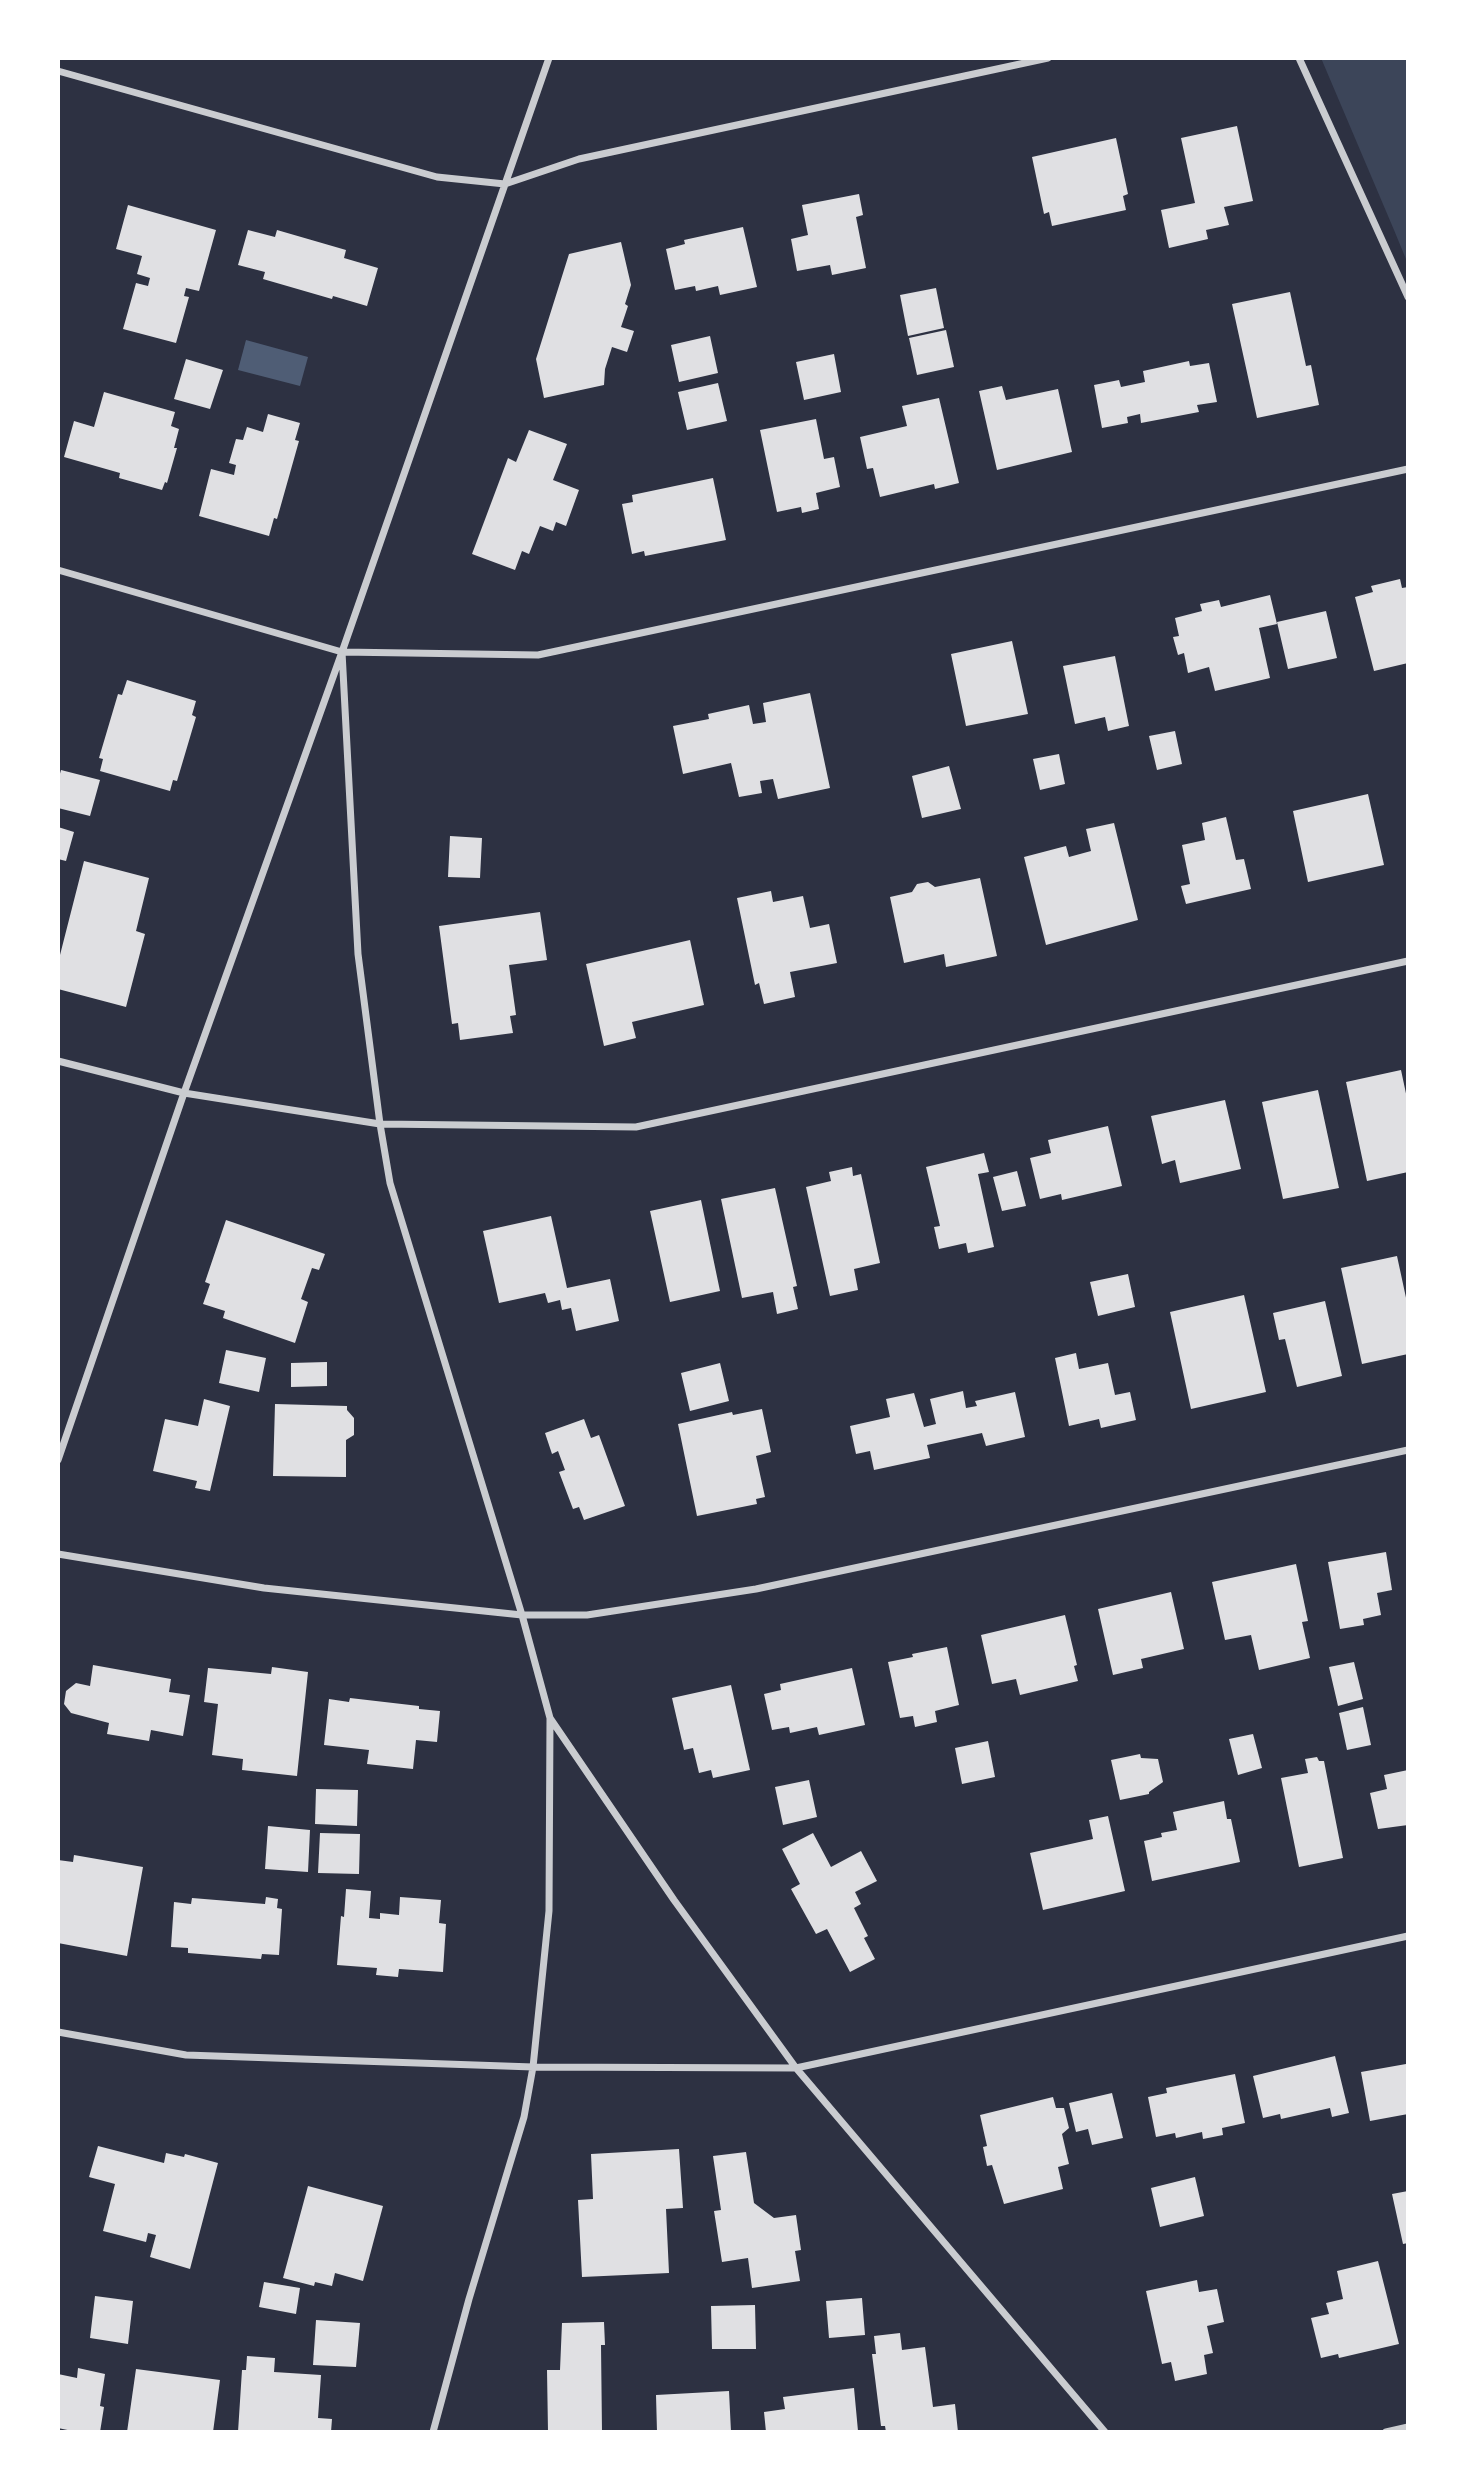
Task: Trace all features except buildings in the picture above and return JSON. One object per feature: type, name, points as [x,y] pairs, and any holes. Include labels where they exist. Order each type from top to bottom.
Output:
[{"type":"street","points":[[58,1460],[184,1093],[342,652],[549,58]]},
{"type":"street","points":[[58,71],[438,177],[505,184],[579,159],[1048,58]]},
{"type":"street","points":[[1299,58],[1408,297]]},
{"type":"street","points":[[58,570],[342,652],[538,655],[1408,469]]},
{"type":"street","points":[[342,652],[358,954],[390,1183],[522,1615],[550,1718],[549,1910],[533,2067],[524,2117],[469,2299],[433,2432]]},
{"type":"street","points":[[58,1061],[184,1093],[380,1124],[636,1127],[1408,961]]},
{"type":"street","points":[[58,1554],[264,1588],[522,1615],[587,1615],[756,1589],[1408,1450]]},
{"type":"street","points":[[550,1718],[674,1900],[796,2068],[1105,2432]]},
{"type":"street","points":[[58,2032],[187,2055],[533,2067],[796,2068],[1408,1936]]},
{"type":"street","points":[[1386,2432],[1408,2427]]},
{"type":"shaded area","points":[[1321,58],[1408,58],[1408,264],[1394,230]]},
{"type":"shaded area","points":[[246,340],[308,357],[300,386],[238,370]]}]
